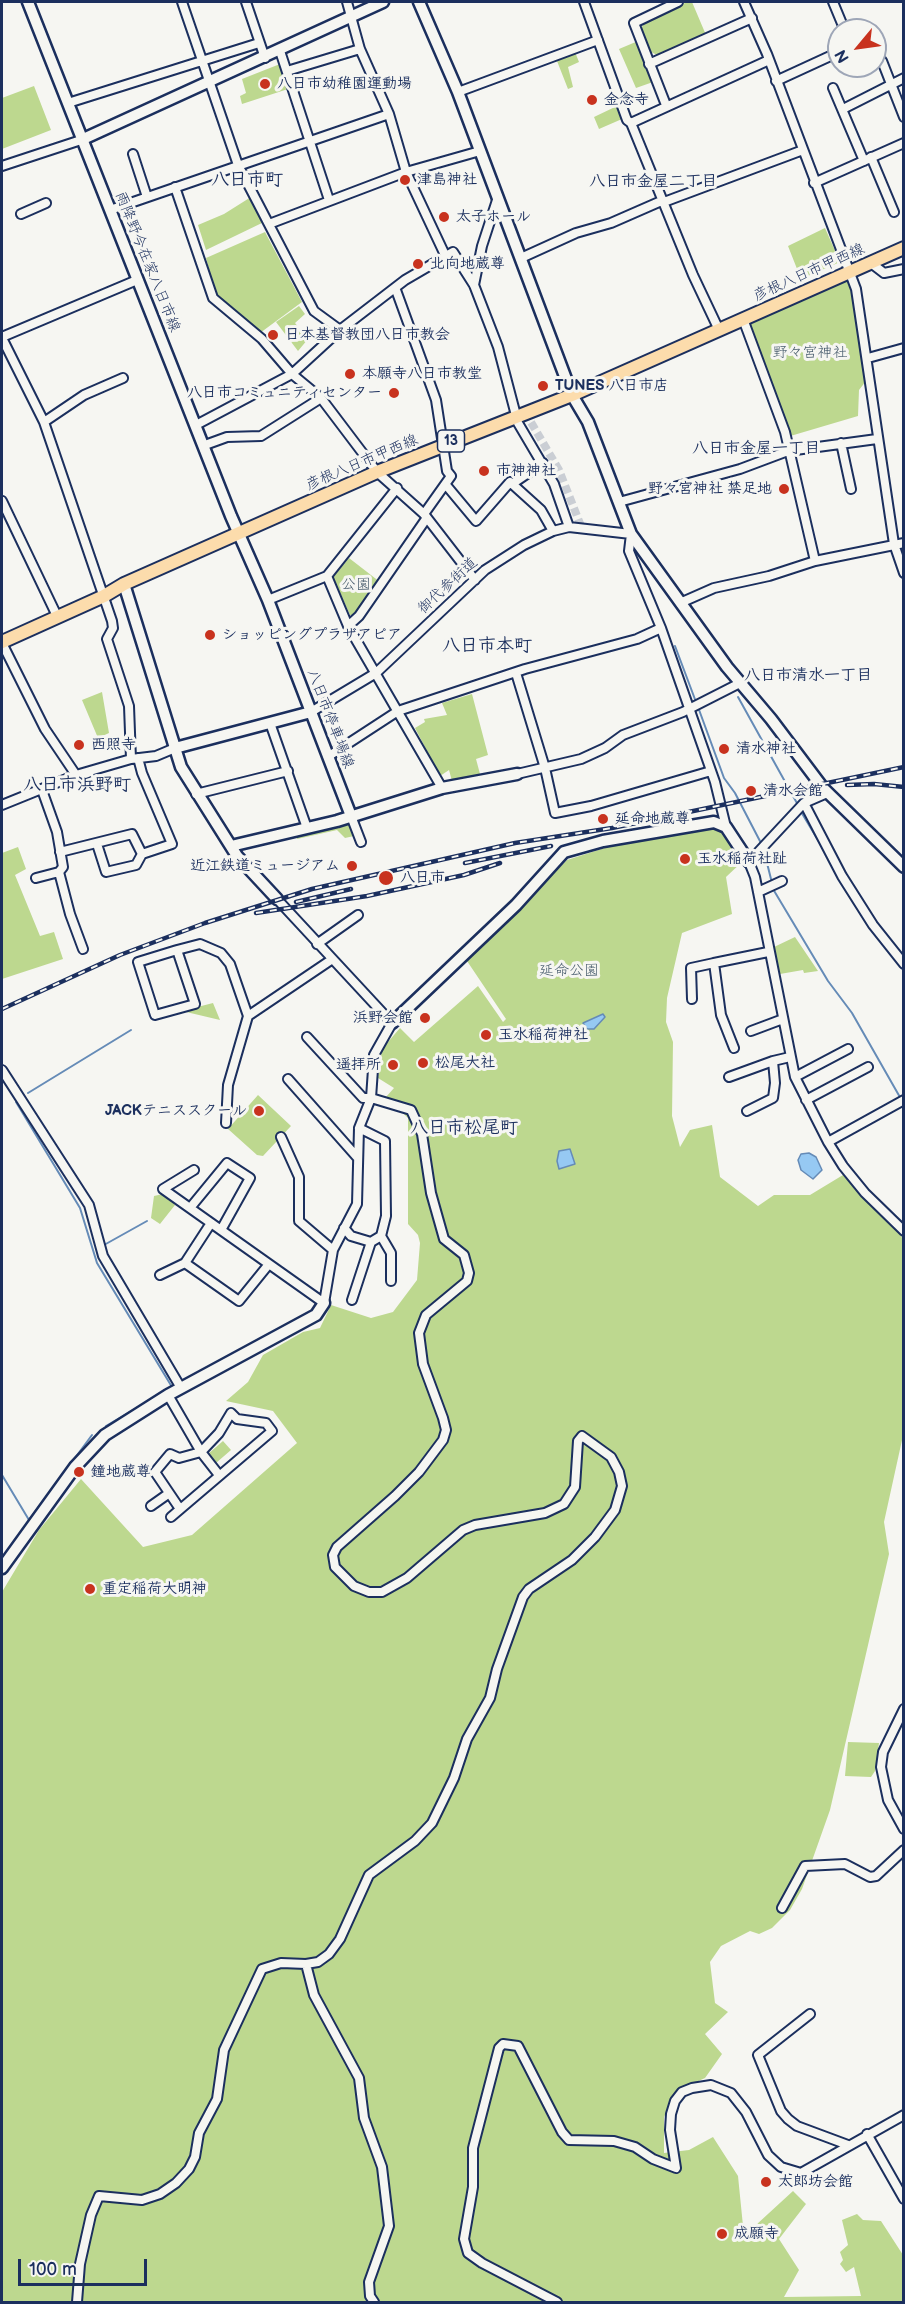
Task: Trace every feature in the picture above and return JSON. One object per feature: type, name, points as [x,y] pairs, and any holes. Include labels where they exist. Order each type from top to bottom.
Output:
[{"type":"main road","name":"彦根八日市甲西線","points":[[2,643],[104,596],[124,584],[377,472],[443,444],[572,395],[903,248]]},
{"type":"street","name":"雨降野今在家八日市線","points":[[28,2],[81,140],[205,445],[238,534]]},
{"type":"street","points":[[182,2],[237,165],[314,311],[340,330]]},
{"type":"street","points":[[246,2],[265,58]]},
{"type":"street","points":[[347,2],[360,49],[389,114],[406,172],[445,255]]},
{"type":"street","points":[[2,166],[81,140],[265,58],[383,2]]},
{"type":"street","points":[[419,2],[458,92],[572,395],[588,422],[631,534],[740,683],[771,719],[827,793],[903,867]]},
{"type":"street","points":[[584,2],[627,120],[631,123],[693,275],[719,330]]},
{"type":"street","points":[[666,105],[634,22],[678,2]]},
{"type":"street","points":[[744,2],[769,60],[856,289],[894,544],[903,573]]},
{"type":"street","points":[[833,2],[840,18]]},
{"type":"street","points":[[649,64],[752,18]]},
{"type":"street","points":[[458,92],[597,40]]},
{"type":"street","points":[[68,103],[259,43]]},
{"type":"street","points":[[287,72],[360,49]]},
{"type":"street","points":[[280,51],[329,200]]},
{"type":"street","points":[[776,81],[827,58]]},
{"type":"street","points":[[631,123],[666,105],[769,60]]},
{"type":"street","points":[[887,73],[903,117]]},
{"type":"street","points":[[843,109],[903,78]]},
{"type":"street","points":[[833,87],[894,212]]},
{"type":"street","points":[[110,210],[389,114]]},
{"type":"street","points":[[814,183],[903,142]]},
{"type":"street","points":[[521,258],[576,233],[611,223],[659,202],[803,150]]},
{"type":"street","points":[[268,224],[406,172],[480,151]]},
{"type":"street","points":[[133,154],[147,197]]},
{"type":"street","points":[[175,187],[213,298],[262,339],[292,374],[321,398],[377,472],[397,488],[425,517],[475,580]]},
{"type":"street","points":[[474,285],[482,246],[498,197]]},
{"type":"street","points":[[21,214],[46,203]]},
{"type":"street","points":[[196,424],[292,374],[340,330],[396,290],[405,280],[453,252],[474,285],[498,347],[516,416],[543,464],[569,527]]},
{"type":"street","points":[[871,263],[884,273],[903,269]]},
{"type":"street","points":[[97,844],[106,872],[136,865],[142,854],[172,844],[135,759],[129,706],[107,639],[113,628],[104,596],[44,422],[2,337],[137,280]]},
{"type":"street","points":[[348,626],[359,616],[451,476],[447,471],[436,400],[396,290]]},
{"type":"street","points":[[743,319],[785,432],[815,561]]},
{"type":"street","points":[[868,358],[903,348]]},
{"type":"street","points":[[44,422],[84,395],[123,378]]},
{"type":"street","points":[[205,445],[227,436],[261,436],[321,398]]},
{"type":"street","points":[[619,502],[740,469],[788,451],[877,439]]},
{"type":"street","points":[[841,443],[850,489]]},
{"type":"street","points":[[446,485],[476,521],[510,482],[512,484],[543,464]]},
{"type":"street","points":[[512,484],[541,510],[553,531]]},
{"type":"street","points":[[268,600],[327,576],[397,488]]},
{"type":"street","points":[[2,501],[57,616]]},
{"type":"street","name":"御代参街道","points":[[2,805],[76,775],[135,759],[156,756],[175,748],[311,712],[376,673],[475,580],[511,553],[553,531],[569,527],[631,534]]},
{"type":"street","name":"八日市停車場線","points":[[238,534],[268,600],[351,816]]},
{"type":"street","points":[[631,534],[629,551],[661,628],[711,771],[726,827],[749,862],[758,892],[768,952],[795,1077],[828,1142],[865,1193],[903,1231]]},
{"type":"street","points":[[680,603],[714,588],[769,576],[815,561],[903,543]]},
{"type":"street","points":[[327,576],[348,626],[442,788]]},
{"type":"street","points":[[124,584],[181,767],[196,794],[231,846],[331,960],[392,1023]]},
{"type":"street","points":[[329,756],[398,711],[516,673],[637,639],[661,628]]},
{"type":"street","points":[[2,643],[45,729],[76,775]]},
{"type":"street","points":[[516,673],[545,768],[555,813],[591,806],[711,771]]},
{"type":"street","points":[[231,846],[351,816],[442,788],[581,759],[605,748],[622,735],[689,709],[740,683]]},
{"type":"street","points":[[270,723],[307,828]]},
{"type":"street","points":[[196,794],[288,771]]},
{"type":"street","points":[[36,878],[59,872],[63,867],[52,816],[42,790]]},
{"type":"street","points":[[749,862],[804,803],[827,793]]},
{"type":"street","points":[[804,803],[842,876],[873,925],[903,964]]},
{"type":"street","points":[[351,816],[361,842]]},
{"type":"street","points":[[2,1568],[75,1467],[103,1437],[168,1395],[316,1315],[324,1303],[333,1250],[357,1204],[359,1128],[371,1098],[374,1055],[392,1023],[516,905],[564,852],[603,841],[677,827],[714,822],[726,827]]},
{"type":"street","points":[[60,852],[132,834],[142,854]]},
{"type":"street","points":[[59,872],[70,914],[83,949]]},
{"type":"street","points":[[758,892],[782,881]]},
{"type":"street","points":[[317,944],[358,915]]},
{"type":"street","points":[[177,950],[195,1004],[155,1016],[138,962],[177,950],[200,944],[226,957],[248,1016],[228,1085],[226,1123]]},
{"type":"street","points":[[692,999],[691,968],[768,952]]},
{"type":"street","points":[[248,1016],[331,960]]},
{"type":"street","points":[[714,963],[721,1015],[734,1048]]},
{"type":"street","points":[[751,1031],[783,1019]]},
{"type":"street","points":[[77,2302],[80,2264],[91,2215],[99,2196],[142,2200],[160,2194],[176,2183],[195,2157],[200,2133],[217,2099],[224,2050],[262,1969],[281,1963],[318,1962],[329,1954],[340,1939],[369,1875],[415,1841],[432,1823],[454,1778],[467,1739],[490,1698],[497,1669],[523,1597],[529,1588],[572,1560],[595,1537],[615,1510],[622,1486],[619,1472],[611,1457],[588,1438],[582,1436],[578,1441],[575,1487],[564,1504],[545,1513],[475,1525],[463,1530],[407,1578],[382,1592],[369,1592],[354,1586],[335,1567],[333,1555],[337,1547],[419,1472],[443,1440],[446,1430],[423,1364],[419,1333],[426,1315],[467,1281],[469,1273],[464,1255],[444,1239],[431,1193],[422,1134],[411,1110],[371,1098],[363,1098],[308,1037]]},
{"type":"street","points":[[795,1077],[848,1049]]},
{"type":"street","points":[[729,1077],[773,1061],[790,1058]]},
{"type":"street","points":[[747,1111],[773,1098],[775,1083],[773,1061]]},
{"type":"street","points":[[806,1100],[868,1067]]},
{"type":"street","points":[[2,1070],[89,1204],[103,1256],[181,1388]]},
{"type":"street","points":[[288,1079],[357,1157]]},
{"type":"street","points":[[828,1142],[902,1101]]},
{"type":"street","points":[[359,1128],[385,1141],[386,1216],[381,1236],[391,1253],[391,1281]]},
{"type":"street","points":[[281,1137],[299,1177],[299,1221],[333,1250]]},
{"type":"street","points":[[190,1208],[227,1163],[250,1178],[221,1230]]},
{"type":"street","points":[[194,1170],[162,1189],[324,1303]]},
{"type":"street","points":[[160,1275],[185,1263],[211,1223]]},
{"type":"street","points":[[344,1228],[351,1236],[371,1242]]},
{"type":"street","points":[[352,1300],[371,1242],[381,1236]]},
{"type":"street","points":[[185,1263],[239,1301],[269,1264]]},
{"type":"street","points":[[168,1395],[201,1452],[219,1475]]},
{"type":"street","points":[[171,1517],[272,1431],[266,1423],[237,1419],[231,1413],[219,1433],[201,1452],[180,1458],[171,1454],[154,1472],[180,1509]]},
{"type":"street","points":[[151,1506],[168,1494]]},
{"type":"street","points":[[903,1709],[883,1752],[881,1767],[888,1800],[903,1828]]},
{"type":"street","points":[[782,1908],[805,1866],[845,1864],[870,1877],[876,1876],[903,1850]]},
{"type":"street","points":[[306,1964],[314,1995],[359,2078],[364,2118],[382,2167],[389,2226],[369,2282],[370,2296],[374,2302]]},
{"type":"street","points":[[810,2014],[758,2055],[781,2111],[788,2119],[797,2126],[848,2145]]},
{"type":"street","points":[[557,2302],[482,2263],[468,2253],[464,2239],[473,2187],[473,2148],[499,2048],[503,2044],[518,2046],[562,2132],[569,2140],[614,2141],[634,2147],[653,2159],[676,2168],[670,2130],[675,2101],[682,2092],[711,2085],[731,2093],[740,2102],[768,2156],[781,2167],[801,2173],[903,2115]]},
{"type":"street","points":[[867,2134],[903,2199]]},
{"type":"green space","points":[[687,2],[692,2],[706,35],[657,55],[649,51],[641,29],[644,23]]},
{"type":"green space","points":[[638,41],[653,82],[636,88],[619,49]]},
{"type":"green space","points":[[575,52],[579,62],[568,67],[573,87],[568,89],[557,61]]},
{"type":"green space","name":"八日市幼稚園運動場","points":[[280,64],[288,89],[242,104],[240,96],[246,93],[242,79]]},
{"type":"green space","points":[[34,86],[51,130],[2,149],[2,98]]},
{"type":"green space","points":[[617,106],[622,119],[599,129],[594,117]]},
{"type":"green space","points":[[251,197],[264,222],[206,250],[198,225],[224,214]]},
{"type":"green space","points":[[825,228],[840,262],[801,279],[788,246]]},
{"type":"green space","points":[[265,232],[302,302],[260,333],[216,296],[206,258]]},
{"type":"green space","name":"野々宮神社","points":[[849,277],[866,381],[859,390],[858,416],[787,437],[745,325]]},
{"type":"green space","points":[[299,306],[305,314],[295,323],[308,339],[298,351],[276,322]]},
{"type":"green space","name":"公園","points":[[349,558],[380,582],[355,615],[350,615],[333,577]]},
{"type":"green space","points":[[102,692],[109,733],[98,738],[82,700]]},
{"type":"green space","points":[[472,694],[488,755],[476,759],[480,774],[452,781],[449,770],[440,776],[415,728],[425,722],[424,719],[447,715],[442,703]]},
{"type":"green space","points":[[346,823],[350,825],[354,836],[345,838],[337,830],[297,839],[297,836]]},
{"type":"green space","name":"延命公園","points":[[713,826],[722,831],[743,861],[726,877],[732,914],[682,933],[667,998],[666,1022],[673,1042],[672,1116],[680,1147],[690,1130],[712,1125],[720,1177],[758,1206],[774,1195],[810,1195],[843,1175],[898,1228],[904,1243],[904,1431],[884,1522],[889,1554],[830,1810],[802,1889],[790,1910],[772,1928],[759,1934],[750,1931],[721,1946],[710,1962],[715,2003],[728,2012],[705,2034],[722,2054],[705,2078],[676,2091],[664,2117],[664,2153],[689,2150],[713,2137],[738,2176],[744,2236],[793,2191],[806,2204],[779,2239],[799,2270],[784,2297],[861,2296],[854,2267],[846,2272],[840,2264],[843,2260],[840,2252],[848,2245],[842,2220],[857,2214],[863,2220],[881,2221],[903,2255],[903,2302],[2,2302],[2,1592],[39,1530],[81,1479],[143,1547],[192,1535],[297,1443],[273,1411],[226,1401],[248,1382],[263,1355],[303,1332],[320,1328],[331,1305],[371,1318],[393,1312],[417,1280],[420,1243],[418,1235],[408,1224],[408,1118],[386,1097],[394,1088],[378,1078],[382,1049],[400,1028],[414,1042],[478,986],[503,1022],[506,1019],[467,961],[567,860],[630,840]]},
{"type":"green space","points":[[18,847],[26,869],[15,875],[40,936],[54,932],[63,959],[2,979],[2,853]]},
{"type":"green space","points":[[795,937],[818,971],[804,973],[803,970],[780,974],[774,947]]},
{"type":"green space","points":[[213,1003],[220,1020],[182,1011]]},
{"type":"green space","name":"JACKテニススクール","points":[[258,1095],[291,1126],[263,1156],[257,1155],[228,1129]]},
{"type":"green space","points":[[163,1194],[175,1205],[160,1224],[151,1218],[154,1196]]},
{"type":"green space","points":[[223,1441],[231,1450],[216,1463],[208,1454]]},
{"type":"green space","points":[[848,1742],[879,1743],[875,1771],[871,1777],[845,1776]]},
{"type":"water","points":[[603,1014],[605,1017],[594,1029],[587,1029],[583,1023]]},
{"type":"water","points":[[570,1149],[575,1164],[559,1169],[557,1161],[559,1151]]},
{"type":"water","points":[[809,1153],[816,1157],[822,1170],[813,1179],[801,1170],[798,1160],[801,1154]]},
{"type":"waterway","points":[[675,646],[696,702]]},
{"type":"waterway","points":[[738,697],[798,805]]},
{"type":"waterway","points":[[698,707],[724,778],[735,793],[762,845]]},
{"type":"waterway","points":[[800,810],[828,857]]},
{"type":"waterway","points":[[764,851],[772,883]]},
{"type":"waterway","points":[[773,889],[828,981],[852,1013],[901,1099]]},
{"type":"waterway","points":[[28,1093],[131,1030]]},
{"type":"waterway","points":[[16,1102],[80,1208],[97,1263],[172,1387],[106,1426]]},
{"type":"waterway","points":[[104,1245],[147,1221]]},
{"type":"waterway","points":[[2,1475],[29,1520],[92,1435]]},
{"type":"tunnel","points":[[525,412],[559,470],[581,526]]},
{"type":"railway","points":[[2,1009],[120,955],[205,923],[312,889],[515,843],[612,828],[904,767]]},
{"type":"railway","points":[[847,785],[874,784],[904,787]]},
{"type":"railway","points":[[465,863],[551,846]]},
{"type":"railway","points":[[256,913],[367,896],[464,875],[500,863]]},
{"type":"railway","points":[[296,902],[351,889]]},
{"type":"place","name":"八日市幼稚園運動場","points":[[265,84]]},
{"type":"place","name":"金念寺","points":[[592,100]]},
{"type":"place","name":"津島神社","points":[[405,180]]},
{"type":"place","name":"太子ホール","points":[[444,217]]},
{"type":"place","name":"北向地蔵尊","points":[[418,264]]},
{"type":"place","name":"日本基督教団八日市教会","points":[[273,335]]},
{"type":"place","name":"本願寺八日市教堂","points":[[350,374]]},
{"type":"place","name":"TUNES 八日市店","points":[[543,386]]},
{"type":"place","name":"八日市コミュニティセンター","points":[[394,393]]},
{"type":"place","name":"市神神社","points":[[484,471]]},
{"type":"place","name":"野々宮神社 禁足地","points":[[784,489]]},
{"type":"place","name":"ショッピングプラザアピア","points":[[210,635]]},
{"type":"place","name":"西照寺","points":[[79,745]]},
{"type":"place","name":"清水神社","points":[[724,749]]},
{"type":"place","name":"清水会館","points":[[751,791]]},
{"type":"place","name":"延命地蔵尊","points":[[603,819]]},
{"type":"place","name":"玉水稲荷社趾","points":[[685,859]]},
{"type":"place","name":"近江鉄道ミュージアム","points":[[352,866]]},
{"type":"place","name":"八日市","points":[[386,878]]},
{"type":"place","name":"浜野会館","points":[[425,1018]]},
{"type":"place","name":"玉水稲荷神社","points":[[486,1035]]},
{"type":"place","name":"松尾大社","points":[[423,1063]]},
{"type":"place","name":"遥拝所","points":[[393,1065]]},
{"type":"place","name":"JACKテニススクール","points":[[259,1111]]},
{"type":"place","name":"鐘地蔵尊","points":[[79,1472]]},
{"type":"place","name":"重定稲荷大明神","points":[[90,1589]]},
{"type":"place","name":"太郎坊会館","points":[[766,2182]]},
{"type":"place","name":"成願寺","points":[[722,2234]]},
{"type":"district","name":"八日市町","points":[[247,180]]},
{"type":"district","name":"八日市金屋二丁目","points":[[653,182]]},
{"type":"district","name":"八日市金屋一丁目","points":[[756,449]]},
{"type":"district","name":"八日市本町","points":[[487,646]]},
{"type":"district","name":"八日市清水一丁目","points":[[808,676]]},
{"type":"district","name":"八日市浜野町","points":[[77,785]]},
{"type":"district","name":"八日市松尾町","points":[[464,1128]]}]
